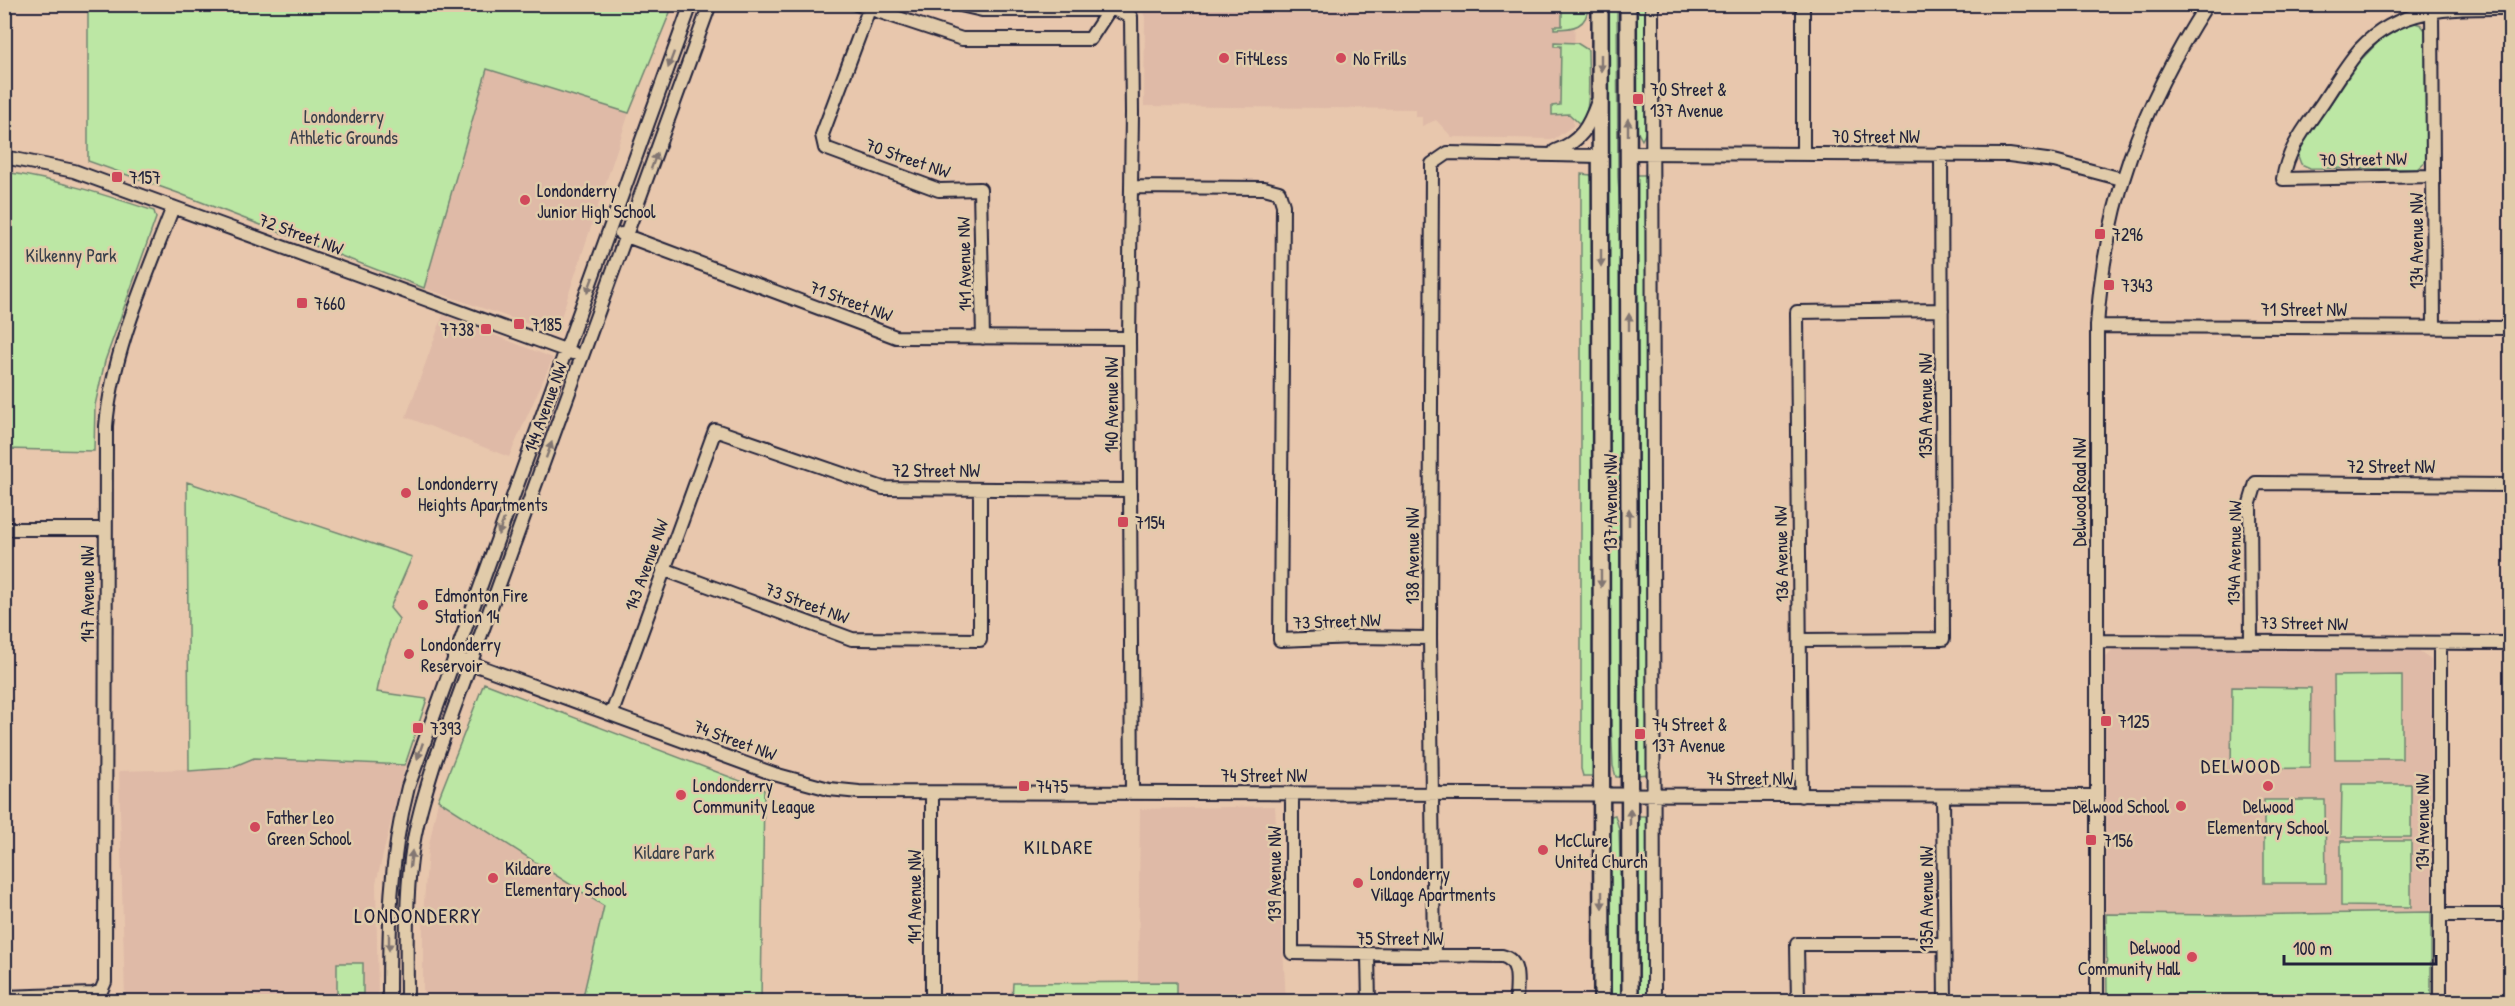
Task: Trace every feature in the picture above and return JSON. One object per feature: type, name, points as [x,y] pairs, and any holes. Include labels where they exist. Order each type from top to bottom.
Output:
[{"type":"main road","name":"137 Avenue NW","points":[[1600,4],[1602,1002]]},
{"type":"main road","name":"137 Avenue NW","points":[[1628,4],[1630,1002]]},
{"type":"street","name":"144 Avenue NW","points":[[389,1002],[389,900],[397,828],[417,759],[691,4]]},
{"type":"street","name":"144 Avenue NW","points":[[407,1002],[407,913],[411,858],[420,809],[470,663],[711,4]]},
{"type":"street","points":[[856,4],[962,39],[1090,39],[1109,10]]},
{"type":"street","points":[[956,4],[982,10],[1109,10]]},
{"type":"street","points":[[1652,4],[1654,1002]]},
{"type":"street","points":[[1803,4],[1803,153]]},
{"type":"street","name":"Delwood Road NW","points":[[2097,1002],[2097,326],[2106,242],[2122,179],[2154,95],[2207,4]]},
{"type":"street","name":"70 Street NW","points":[[870,7],[822,135],[825,148],[939,190],[980,189]]},
{"type":"street","name":"70 Street NW","points":[[2433,176],[2283,178],[2293,145],[2362,47],[2394,23],[2432,10],[2511,8]]},
{"type":"street","name":"140 Avenue NW","points":[[1109,10],[1131,17],[1129,338],[1132,793]]},
{"type":"street","name":"134 Avenue NW","points":[[2432,10],[2434,328]]},
{"type":"street","name":"137 Avenue NW","points":[[1546,154],[1569,146],[1585,132],[1601,94]]},
{"type":"street","name":"138 Avenue NW","points":[[1434,956],[1430,638],[1432,164],[1437,158],[1448,153],[1546,154]]},
{"type":"street","name":"70 Street NW","points":[[1628,153],[1941,154],[2032,157],[2122,179]]},
{"type":"street","points":[[1546,154],[1600,156]]},
{"type":"street","name":"135A Avenue NW","points":[[1800,640],[1943,639],[1945,620],[1941,154]]},
{"type":"street","name":"72 Street NW","points":[[4,157],[74,171],[583,357]]},
{"type":"street","name":"73 Street NW","points":[[1131,187],[1264,188],[1279,192],[1283,205],[1280,640],[1355,637],[1430,638]]},
{"type":"street","name":"141 Avenue NW","points":[[980,189],[983,338]]},
{"type":"street","name":"147 Avenue NW","points":[[4,998],[38,994],[85,995],[100,991],[106,972],[105,436],[109,396],[126,333],[173,207]]},
{"type":"street","name":"71 Street NW","points":[[610,230],[896,337],[1129,338]]},
{"type":"street","name":"136 Avenue NW","points":[[1801,796],[1797,312],[1942,310]]},
{"type":"street","name":"71 Street NW","points":[[2097,326],[2511,328]]},
{"type":"street","name":"72 Street NW","points":[[715,430],[883,488],[1130,490]]},
{"type":"street","name":"143 Avenue NW","points":[[612,713],[715,430]]},
{"type":"street","name":"72 Street NW","points":[[2272,482],[2511,485]]},
{"type":"street","name":"134A Avenue NW","points":[[2251,640],[2250,503],[2256,483],[2272,482]]},
{"type":"street","name":"73 Street NW","points":[[663,569],[852,639],[980,640],[980,489]]},
{"type":"street","points":[[4,529],[105,530]]},
{"type":"street","name":"73 Street NW","points":[[2097,641],[2511,643]]},
{"type":"street","name":"134 Avenue NW","points":[[2440,643],[2440,1002]]},
{"type":"street","name":"74 Street NW","points":[[454,657],[801,783],[859,792],[2097,796]]},
{"type":"street","name":"141 Avenue NW","points":[[932,793],[932,1002]]},
{"type":"street","name":"139 Avenue NW","points":[[1292,794],[1292,953]]},
{"type":"street","name":"135A Avenue NW","points":[[1944,796],[1945,1002]]},
{"type":"street","points":[[2440,915],[2511,915]]},
{"type":"street","points":[[1798,1002],[1797,944],[1944,944]]},
{"type":"street","name":"75 Street NW","points":[[1292,953],[1508,957],[1516,968],[1516,1002]]},
{"type":"street","points":[[1368,956],[1369,1002]]},
{"type":"shaded area","points":[[1140,5],[1575,5],[1573,126],[1554,139],[1452,137],[1436,120],[1422,126],[1422,117],[1415,117],[1415,109],[1144,106],[1145,17]]},
{"type":"shaded area","name":"Londonderry Junior High School","points":[[487,69],[629,113],[559,323],[549,331],[424,288]]},
{"type":"shaded area","points":[[443,315],[553,358],[509,457],[406,417]]},
{"type":"shaded area","name":"Delwood Elementary School","points":[[2113,649],[2418,650],[2431,659],[2431,912],[2237,915],[2106,914],[2105,658]]},
{"type":"shaded area","name":"Father Leo Green School","points":[[254,758],[405,765],[376,883],[378,1001],[125,1001],[119,771],[230,768]]},
{"type":"shaded area","name":"Kildare Elementary School","points":[[438,800],[604,906],[582,1001],[423,1002],[423,915],[428,850]]},
{"type":"shaded area","points":[[1275,806],[1286,1001],[1176,1001],[1175,982],[1138,982],[1140,809]]},
{"type":"green space","name":"Londonderry Athletic Grounds","points":[[88,4],[673,5],[629,113],[487,69],[424,288],[178,193],[88,161]]},
{"type":"green space","points":[[1562,5],[1588,5],[1585,18],[1573,27],[1554,29],[1554,26],[1562,26]]},
{"type":"green space","points":[[1607,5],[1617,5],[1618,177],[1622,240],[1623,764],[1620,777],[1616,777],[1613,766],[1608,657]]},
{"type":"green space","points":[[1635,5],[1647,5],[1647,130],[1642,140],[1636,129]]},
{"type":"green space","points":[[2412,22],[2421,25],[2425,30],[2426,161],[2417,169],[2310,168],[2301,164],[2298,156],[2301,147],[2358,63],[2381,39]]},
{"type":"green space","points":[[1554,42],[1577,43],[1588,50],[1588,98],[1582,126],[1569,114],[1552,115],[1552,106],[1560,105],[1561,46],[1554,46]]},
{"type":"green space","name":"Kilkenny Park","points":[[5,172],[62,183],[154,211],[156,218],[105,361],[95,405],[94,451],[5,449]]},
{"type":"green space","points":[[1581,174],[1591,175],[1593,182],[1593,776],[1583,776],[1581,769]]},
{"type":"green space","points":[[1637,175],[1646,175],[1647,179],[1648,774],[1638,775]]},
{"type":"green space","points":[[187,482],[412,557],[390,608],[399,619],[382,666],[377,692],[427,699],[405,765],[254,758],[230,768],[189,771]]},
{"type":"green space","points":[[2402,675],[2402,759],[2335,759],[2334,676]]},
{"type":"green space","name":"Kildare Park","points":[[484,683],[764,790],[761,1001],[582,1001],[604,906],[438,800]]},
{"type":"green space","points":[[2232,687],[2311,688],[2310,768],[2231,769]]},
{"type":"green space","points":[[2342,784],[2411,784],[2411,837],[2341,837]]},
{"type":"green space","points":[[2264,800],[2325,800],[2326,883],[2264,883]]},
{"type":"green space","points":[[1615,815],[1619,829],[1624,1001],[1608,1001],[1608,826],[1611,816]]},
{"type":"green space","points":[[1638,816],[1647,816],[1648,821],[1648,1001],[1637,1002]]},
{"type":"green space","points":[[2341,841],[2411,841],[2411,907],[2341,906]]},
{"type":"green space","points":[[2431,912],[2431,1001],[2107,1001],[2106,914],[2237,915]]},
{"type":"green space","points":[[337,963],[363,963],[363,994],[337,994]]},
{"type":"green space","points":[[1176,982],[1176,1001],[1012,1001],[1013,983]]},
{"type":"place","name":"Fit4Less","points":[[1224,58]]},
{"type":"place","name":"No Frills","points":[[1341,58]]},
{"type":"place","name":"70 Street & 137 Avenue","points":[[1638,99]]},
{"type":"place","name":"7157","points":[[117,177]]},
{"type":"place","name":"Londonderry Junior High School","points":[[525,200]]},
{"type":"place","name":"7296","points":[[2100,234]]},
{"type":"place","name":"7343","points":[[2109,285]]},
{"type":"place","name":"7660","points":[[302,303]]},
{"type":"place","name":"7185","points":[[519,324]]},
{"type":"place","name":"7738","points":[[486,329]]},
{"type":"place","name":"Londonderry Heights Apartments","points":[[406,493]]},
{"type":"place","name":"7154","points":[[1123,522]]},
{"type":"place","name":"Edmonton Fire Station 14","points":[[423,605]]},
{"type":"place","name":"Londonderry Reservoir","points":[[409,654]]},
{"type":"place","name":"7125","points":[[2106,721]]},
{"type":"place","name":"7393","points":[[418,728]]},
{"type":"place","name":"74 Street & 137 Avenue","points":[[1640,734]]},
{"type":"place","name":"7475","points":[[1024,786]]},
{"type":"place","name":"Delwood Elementary School","points":[[2268,786]]},
{"type":"place","name":"Londonderry Community League","points":[[681,795]]},
{"type":"place","name":"Delwood School","points":[[2181,806]]},
{"type":"place","name":"Father Leo Green School","points":[[255,827]]},
{"type":"place","name":"7156","points":[[2091,840]]},
{"type":"place","name":"McClure United Church","points":[[1543,850]]},
{"type":"place","name":"Kildare Elementary School","points":[[493,878]]},
{"type":"place","name":"Londonderry Village Apartments","points":[[1358,883]]},
{"type":"place","name":"Delwood Community Hall","points":[[2192,957]]},
{"type":"district","name":"DELWOOD","points":[[2241,765]]},
{"type":"district","name":"KILDARE","points":[[1059,846]]},
{"type":"district","name":"LONDONDERRY","points":[[418,915]]}]
